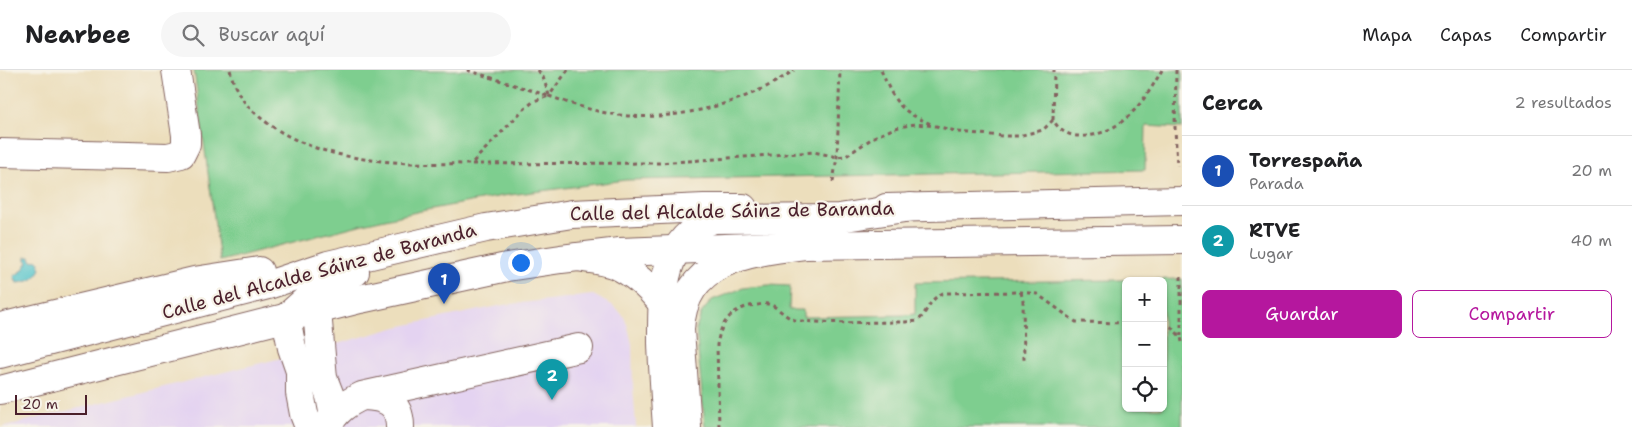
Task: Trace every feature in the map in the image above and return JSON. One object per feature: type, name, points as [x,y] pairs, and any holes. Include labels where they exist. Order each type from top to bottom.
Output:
[{"type":"main road","points":[[0,153],[168,157],[181,154],[186,144],[186,135],[176,70]]},
{"type":"main road","name":"Calle del Alcalde Sáinz de Baranda","points":[[0,354],[268,285],[328,265],[486,228],[572,214],[704,208],[840,209],[1182,201]]},
{"type":"main road","points":[[667,427],[663,381],[662,303],[666,275],[676,250],[687,235],[700,225],[713,219],[839,218],[911,207]]},
{"type":"main road","points":[[309,427],[304,414],[300,393],[300,371],[292,348],[286,318],[314,293],[330,282],[363,269],[449,247],[486,228]]},
{"type":"main road","name":"Calle del Alcalde Sáinz de Baranda","points":[[0,390],[360,299],[507,267],[577,257],[620,252],[805,245],[1182,240]]},
{"type":"main road","points":[[687,427],[680,330],[680,318],[684,301],[694,287],[708,273],[725,261],[754,252],[805,245]]},
{"type":"main road","points":[[577,257],[615,265],[634,275],[651,289],[662,303]]},
{"type":"main road","points":[[0,327],[194,281],[241,273],[328,265]]},
{"type":"main road","points":[[317,311],[323,378],[330,396],[330,421]]},
{"type":"main road","points":[[330,421],[346,403],[362,396],[579,348]]},
{"type":"main road","points":[[362,396],[379,397],[391,402],[397,412],[400,427]]},
{"type":"path","points":[[230,70],[236,89],[253,112],[277,130],[318,150],[356,158],[400,163],[660,163],[814,152],[837,157],[846,156],[874,137],[894,128],[915,124],[936,126],[959,132],[1018,136],[1043,130],[1053,120]]},
{"type":"path","points":[[467,70],[576,105],[619,115],[648,116],[693,112],[734,101],[763,88],[794,70]]},
{"type":"path","points":[[538,70],[543,76],[549,96]]},
{"type":"path","points":[[472,164],[521,112],[534,101],[549,96],[568,70]]},
{"type":"path","points":[[834,182],[837,157],[840,70]]},
{"type":"path","points":[[881,70],[892,97],[903,109],[936,126]]},
{"type":"path","points":[[1054,70],[1053,120],[1058,128],[1066,134],[1080,136],[1094,135],[1111,130],[1125,120],[1148,95],[1162,70]]},
{"type":"path","points":[[1176,70],[1175,128],[1178,166]]},
{"type":"path","points":[[1180,276],[1182,342]]},
{"type":"path","points":[[719,427],[717,344],[719,332],[725,321],[745,306],[768,304],[778,309],[784,315],[798,321],[905,322],[918,320],[924,314],[933,298],[943,293],[1021,292],[1037,294],[1076,322],[1122,324]]},
{"type":"path","points":[[1021,292],[1023,301],[1024,360]]},
{"type":"path","points":[[1167,326],[1181,336]]},
{"type":"shaded area","points":[[593,295],[612,305],[623,315],[628,327],[632,344],[636,427],[2,427],[330,346],[397,327],[504,305]]},
{"type":"green space","points":[[194,70],[1182,70],[1182,128],[1146,126],[1145,170],[626,180],[502,196],[421,211],[220,261]]},
{"type":"green space","points":[[1167,279],[1182,279],[1182,427],[705,427],[696,329],[702,312],[712,300],[743,288],[768,285],[790,286],[789,310],[803,310],[803,317],[915,314],[915,283],[1122,280],[1122,412],[1167,412]]},
{"type":"water","points":[[26,257],[38,261],[41,269],[31,280],[17,283],[14,276],[22,271],[28,262]]},
{"type":"place","name":"Torrespaña","points":[[444,304]]},
{"type":"place","name":"RTVE","points":[[552,400]]}]
